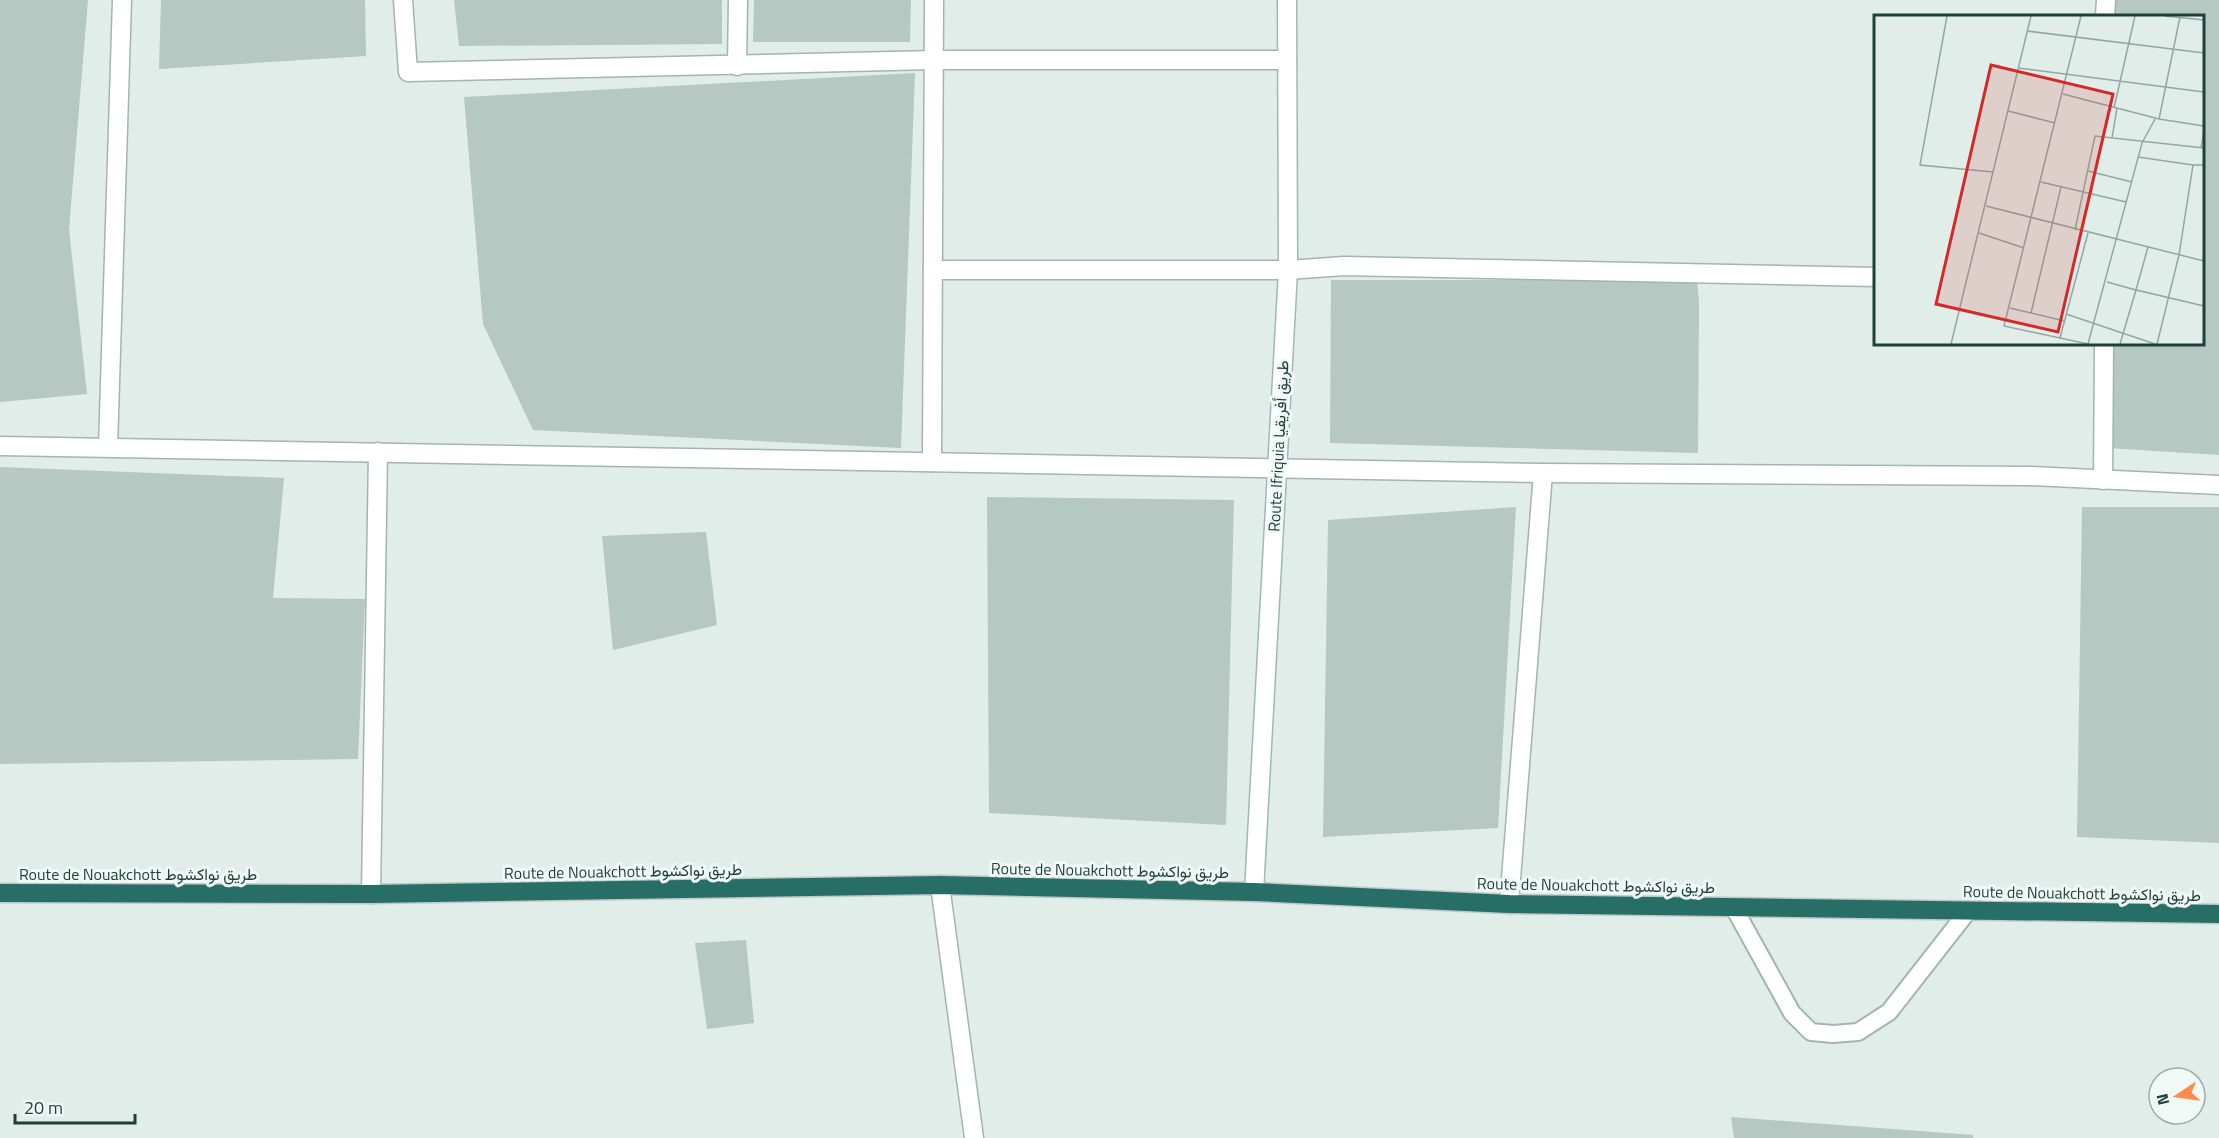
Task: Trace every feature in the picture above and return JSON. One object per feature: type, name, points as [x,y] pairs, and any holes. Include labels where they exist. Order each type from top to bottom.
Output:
[{"type":"highway","name":"Route de Nouakchott طريق نواكشوط","points":[[0,893],[371,894],[940,885],[1254,892],[1509,904],[2219,914]]},
{"type":"street","points":[[108,447],[122,0]]},
{"type":"street","points":[[403,0],[408,72],[934,60],[1287,60]]},
{"type":"street","points":[[737,66],[738,0]]},
{"type":"street","points":[[932,462],[934,0]]},
{"type":"street","name":"Route Ifriquia طريق أفريقيا","points":[[1254,892],[1288,270],[1287,0]]},
{"type":"street","points":[[2105,15],[2106,0]]},
{"type":"street","points":[[933,270],[1288,270],[1344,266],[1874,277]]},
{"type":"street","points":[[2103,480],[2104,345]]},
{"type":"street","points":[[0,446],[1543,473],[2030,476],[2219,485]]},
{"type":"street","points":[[371,894],[378,452]]},
{"type":"street","points":[[1509,904],[1543,473]]},
{"type":"street","points":[[940,885],[974,1138]]},
{"type":"lane","points":[[1734,908],[1792,1013],[1811,1032],[1833,1034],[1858,1032],[1889,1012],[1968,911]]},
{"type":"building","points":[[0,0],[88,0],[69,229],[87,394],[0,402]]},
{"type":"building","points":[[161,0],[365,0],[366,56],[159,69]]},
{"type":"building","points":[[454,0],[722,0],[722,44],[459,46]]},
{"type":"building","points":[[754,0],[911,0],[910,42],[753,42]]},
{"type":"building","points":[[2111,0],[2219,0],[2219,455],[2107,448],[2108,345],[2204,345],[2204,15],[2111,15]]},
{"type":"building","points":[[915,73],[901,448],[533,430],[483,324],[464,97]]},
{"type":"building","points":[[1331,280],[1697,280],[1699,302],[1698,453],[1330,443]]},
{"type":"building","points":[[0,467],[284,478],[273,598],[365,599],[358,759],[0,764]]},
{"type":"building","points":[[987,497],[1234,500],[1226,825],[989,813]]},
{"type":"building","points":[[1516,507],[1498,828],[1323,837],[1328,520]]},
{"type":"building","points":[[2082,507],[2219,507],[2219,843],[2077,837]]},
{"type":"building","points":[[706,532],[717,625],[613,650],[602,536]]},
{"type":"building","points":[[746,940],[754,1023],[707,1029],[695,943]]},
{"type":"building","points":[[1731,1117],[1973,1135],[1973,1138],[1734,1138]]}]
